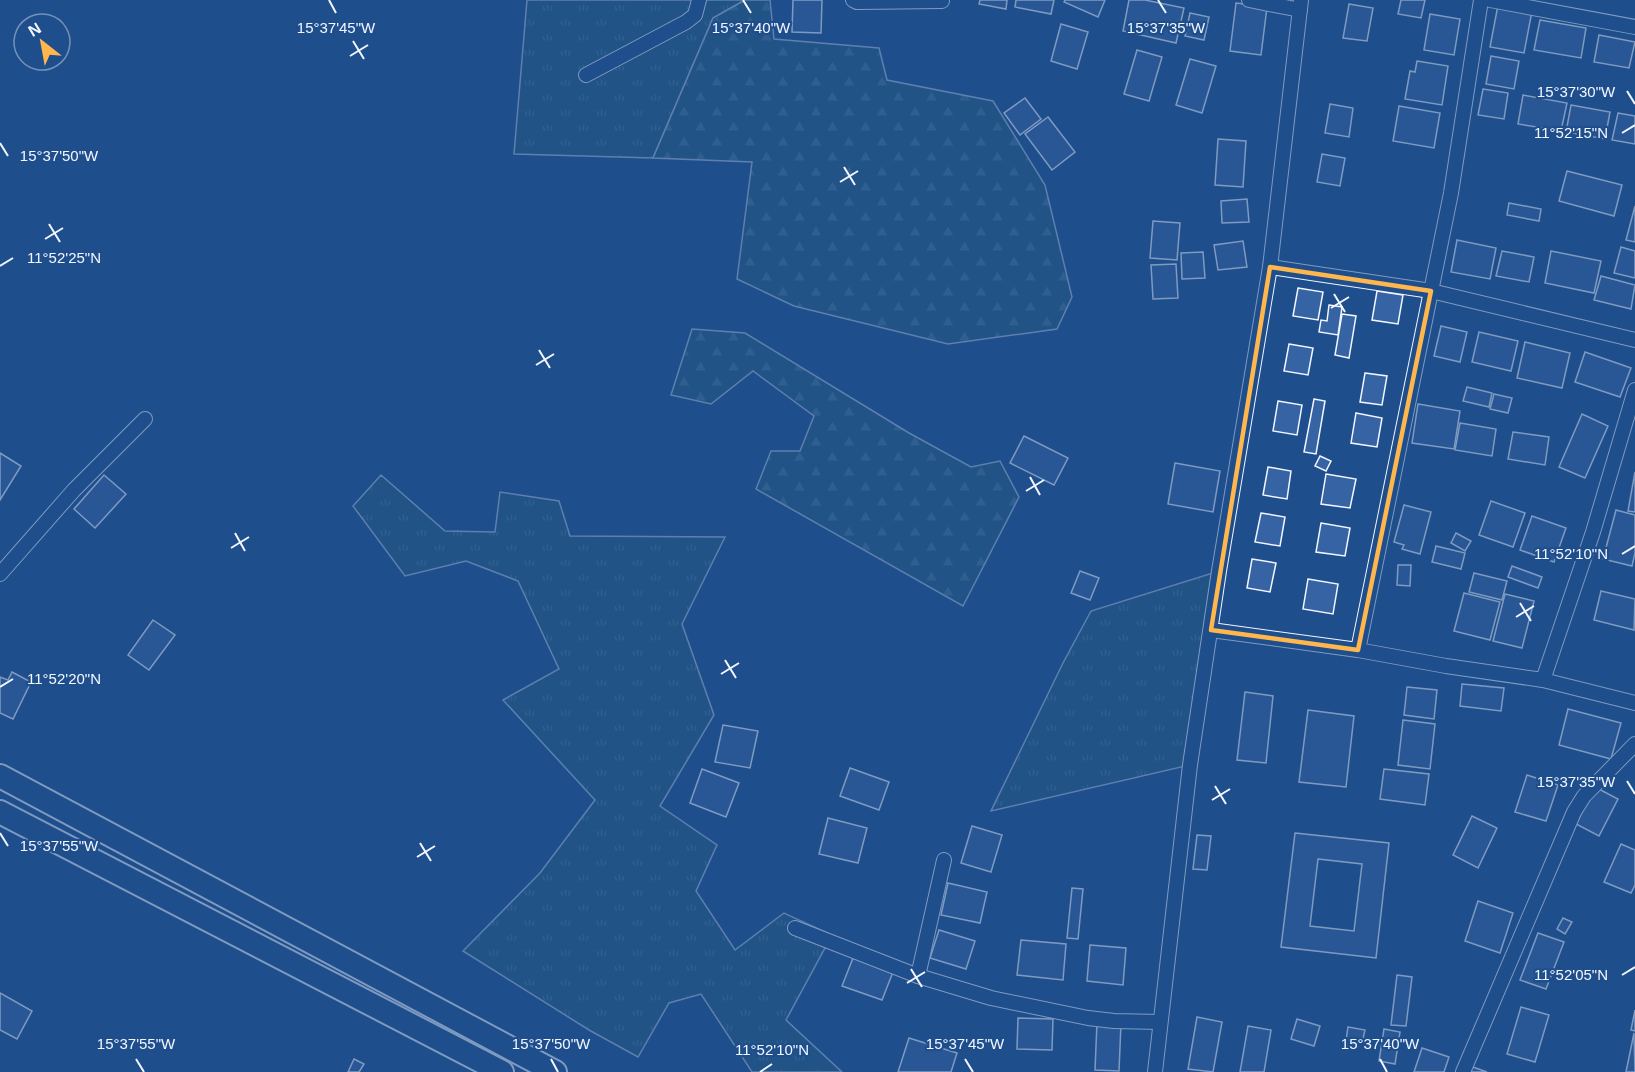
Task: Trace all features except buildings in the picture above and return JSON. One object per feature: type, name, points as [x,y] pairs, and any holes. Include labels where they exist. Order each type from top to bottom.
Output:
[{"type":"main road","points":[[0,776],[555,1072]]},
{"type":"main road","points":[[0,812],[502,1072]]},
{"type":"street","points":[[586,75],[686,22],[695,15],[699,0]]},
{"type":"street","points":[[853,0],[857,2],[942,1]]},
{"type":"street","points":[[1155,1072],[1190,765],[1270,267],[1300,5],[1249,0]]},
{"type":"street","points":[[1358,650],[1451,193],[1481,0]]},
{"type":"street","points":[[1490,0],[1635,27]]},
{"type":"street","points":[[1270,267],[1431,291],[1635,340]]},
{"type":"street","points":[[1543,680],[1593,532],[1635,390]]},
{"type":"street","points":[[0,574],[74,490],[145,419]]},
{"type":"street","points":[[1211,630],[1358,650],[1543,680],[1635,703]]},
{"type":"street","points":[[1463,1072],[1574,812],[1584,796],[1635,744]]},
{"type":"street","points":[[918,976],[944,860]]},
{"type":"street","points":[[795,928],[918,976],[991,998],[1114,1022],[1160,1022]]},
{"type":"highlighted area","points":[[1270,267],[1431,291],[1358,650],[1211,630]]},
{"type":"green space","points":[[527,0],[745,0],[713,18],[653,158],[514,154]]},
{"type":"green space","points":[[745,0],[770,0],[774,39],[879,48],[887,80],[993,101],[1045,185],[1072,297],[1057,329],[948,344],[794,306],[737,279],[752,162],[653,158],[713,18]]},
{"type":"green space","points":[[692,329],[745,333],[909,433],[971,467],[1000,461],[1019,497],[963,606],[756,489],[771,451],[800,451],[814,416],[753,371],[711,404],[671,395]]},
{"type":"green space","points":[[381,475],[445,531],[495,532],[500,492],[559,501],[570,536],[725,537],[682,624],[714,715],[660,806],[717,845],[696,891],[735,950],[784,913],[832,935],[786,1020],[842,1072],[752,1072],[701,994],[669,1003],[638,1057],[589,1030],[463,951],[540,873],[595,800],[503,700],[559,669],[518,581],[466,561],[405,576],[353,506]]},
{"type":"green space","points":[[1219,571],[1190,765],[991,811],[1091,611]]}]
